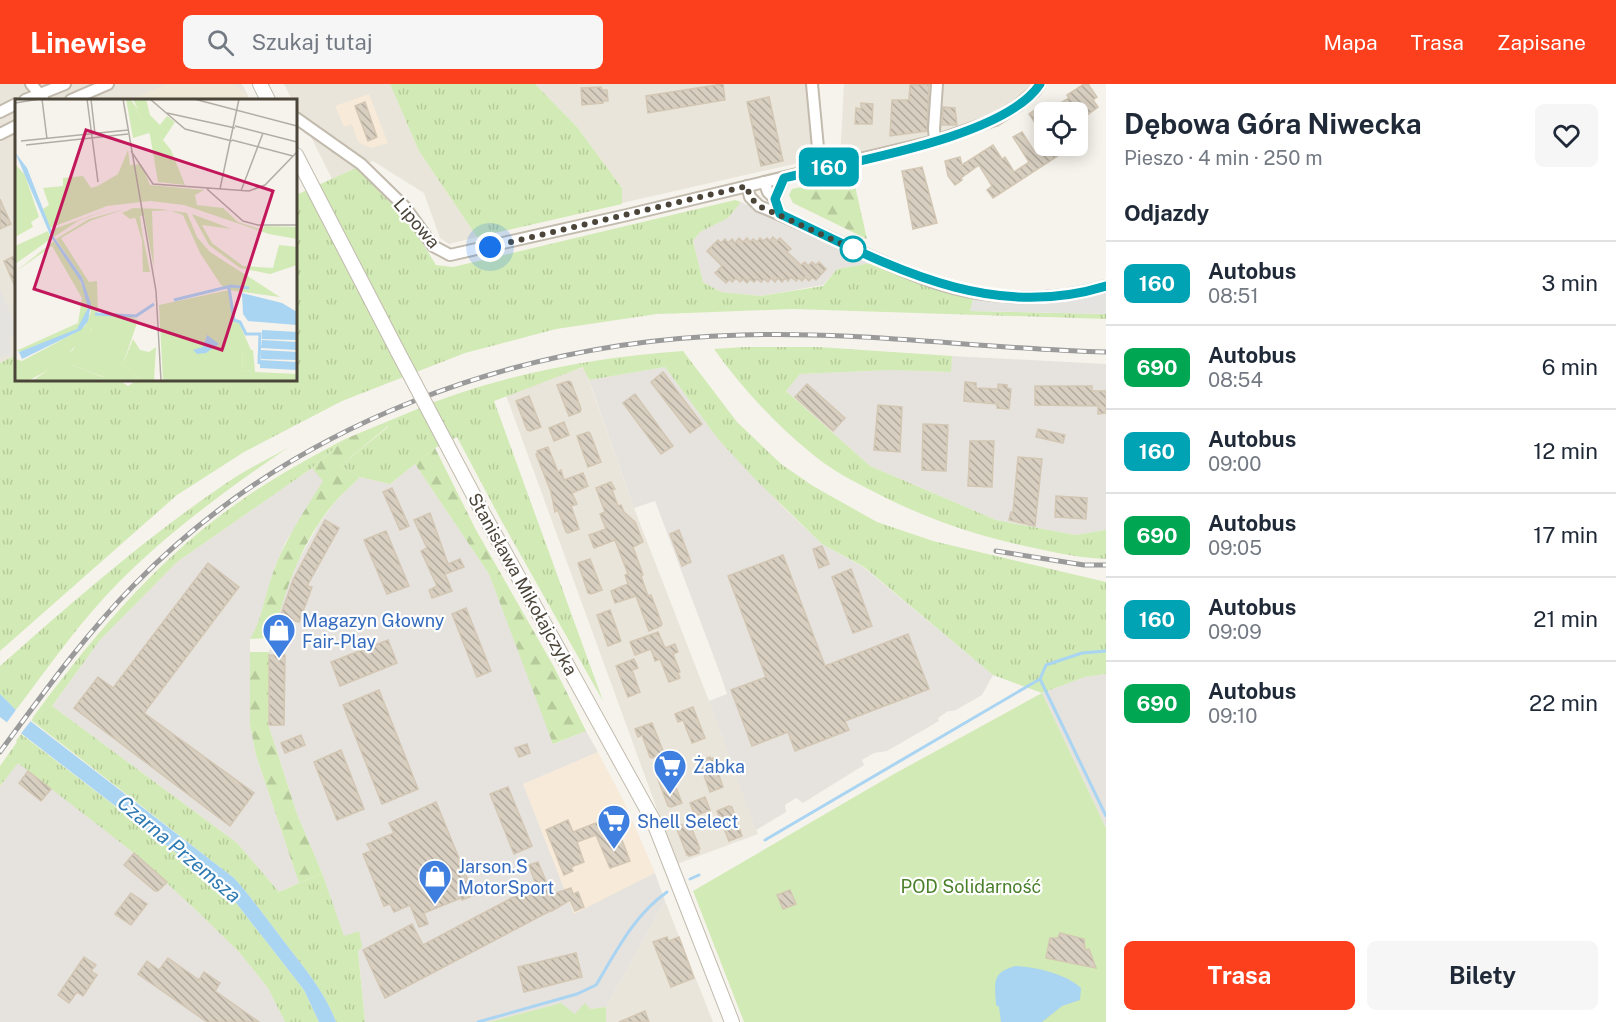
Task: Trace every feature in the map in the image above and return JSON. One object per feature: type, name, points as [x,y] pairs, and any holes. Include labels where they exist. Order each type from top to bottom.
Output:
[{"type":"street","points":[[31,84],[43,97],[58,85]]},
{"type":"street","points":[[73,99],[108,84]]},
{"type":"street","points":[[260,84],[268,99]]},
{"type":"street","points":[[812,84],[820,169]]},
{"type":"street","points":[[935,141],[937,84]]},
{"type":"street","name":"Lipowa","points":[[297,119],[361,164],[405,207],[433,246],[447,255],[512,242],[935,141],[995,120],[1017,106],[1040,84]]},
{"type":"street","points":[[0,112],[15,104]]},
{"type":"street","points":[[0,134],[15,126]]},
{"type":"street","name":"Stanisława Mikołajczyka","points":[[297,156],[484,515],[653,819],[732,1022]]},
{"type":"street","points":[[775,199],[784,178]]},
{"type":"street","points":[[764,183],[768,192],[775,199],[780,214]]},
{"type":"street","points":[[747,186],[750,197],[759,206],[906,272],[957,288],[996,295],[1029,297],[1073,295],[1106,286]]},
{"type":"shaded area","points":[[0,84],[242,84],[250,99],[15,99],[15,356],[0,363]]},
{"type":"shaded area","points":[[167,84],[232,84],[246,94],[246,99],[132,99]]},
{"type":"shaded area","points":[[284,84],[390,84],[419,151],[477,237],[449,244],[440,238],[424,193],[373,161],[332,179],[297,109],[297,99],[292,99]]},
{"type":"shaded area","points":[[535,84],[808,84],[812,160],[622,203],[622,188],[577,127]]},
{"type":"shaded area","points":[[844,84],[1035,84],[1015,103],[993,117],[958,131],[840,160]]},
{"type":"shaded area","points":[[369,94],[388,143],[371,148],[358,142],[352,124],[344,127],[335,106]]},
{"type":"shaded area","points":[[741,202],[871,263],[837,269],[823,285],[761,296],[721,292],[703,282],[693,241],[700,232],[728,218]]},
{"type":"shaded area","points":[[0,289],[15,326],[15,334],[10,337],[11,353],[0,358]]},
{"type":"shaded area","points":[[1106,292],[1106,314],[970,311],[974,296],[1040,301],[1069,300]]},
{"type":"shaded area","points":[[952,356],[1106,364],[1106,530],[1075,535],[996,520],[870,466],[786,391],[800,374],[891,370],[950,372]]},
{"type":"shaded area","points":[[584,367],[634,508],[758,834],[677,864],[506,395]]},
{"type":"shaded area","points":[[665,367],[718,439],[822,544],[863,567],[993,675],[982,695],[954,711],[948,711],[938,718],[939,721],[887,751],[874,753],[862,760],[864,765],[803,803],[796,798],[785,805],[786,812],[756,830],[709,701],[727,694],[721,676],[655,501],[634,508],[589,380]]},
{"type":"shaded area","points":[[415,464],[489,574],[554,744],[586,731],[598,752],[523,784],[574,914],[655,873],[665,901],[606,1007],[590,1009],[575,1015],[561,1003],[489,1022],[365,1022],[358,950],[359,931],[344,937],[322,873],[297,814],[268,724],[269,652],[283,597],[293,570],[319,524],[334,503],[360,477],[390,484]]},
{"type":"shaded area","points":[[312,468],[324,481],[285,543],[273,572],[257,628],[250,639],[250,725],[256,755],[299,883],[279,892],[237,843],[52,706],[100,640],[177,562]]},
{"type":"shaded area","points":[[1106,674],[1106,828],[1042,693],[1085,677]]},
{"type":"shaded area","points":[[598,752],[625,804],[655,873],[574,915],[523,784]]},
{"type":"shaded area","points":[[18,762],[134,853],[196,910],[239,952],[268,988],[285,1022],[0,1022],[0,786]]},
{"type":"shaded area","points":[[665,901],[713,1022],[606,1022],[606,1007]]},
{"type":"green space","points":[[390,84],[535,84],[577,127],[622,188],[622,204],[477,237],[419,151]]},
{"type":"green space","points":[[356,168],[408,220],[436,265],[453,267],[735,200],[741,202],[728,218],[700,232],[693,241],[703,282],[721,292],[761,296],[823,286],[837,269],[871,263],[974,296],[971,311],[1106,314],[1106,319],[793,309],[657,314],[556,329],[465,353],[342,401],[244,452],[177,495],[0,651],[0,363],[15,356],[15,381],[120,381],[128,386],[136,381],[297,381],[297,195]]},
{"type":"green space","points":[[853,177],[867,239],[793,203],[789,195],[792,189]]},
{"type":"green space","points":[[818,347],[952,356],[951,372],[891,370],[800,374],[786,391],[870,466],[996,520],[1075,535],[1106,530],[1106,559],[1047,551],[998,540],[941,522],[884,497],[844,476],[821,461],[777,423],[737,379],[714,349]]},
{"type":"green space","points":[[683,351],[737,422],[781,464],[813,486],[877,522],[933,541],[1106,582],[1106,674],[1085,677],[1042,693],[993,675],[864,567],[822,544],[756,480],[718,439],[665,367],[589,380],[583,367],[494,401],[603,701],[457,437],[435,448],[390,484],[360,477],[340,466],[388,427],[386,422],[453,395],[544,370],[628,356]]},
{"type":"green space","points":[[386,422],[388,426],[340,466],[360,477],[322,518],[303,550],[289,584],[273,638],[250,639],[258,623],[271,579],[284,547],[323,481],[312,468],[345,439]]},
{"type":"green space","points":[[345,439],[312,468],[177,562],[100,640],[52,706],[237,843],[279,892],[322,873],[344,936],[359,931],[362,947],[358,951],[365,1022],[336,1022],[314,981],[234,878],[31,720],[103,628],[156,571],[185,545],[258,489]]},
{"type":"green space","points":[[289,447],[201,510],[139,562],[79,627],[16,710],[0,694],[0,666],[86,591],[206,497],[237,476]]},
{"type":"green space","points":[[435,448],[476,530],[554,667],[586,731],[553,744],[489,574],[415,464]]},
{"type":"green space","points":[[250,652],[269,652],[268,724],[297,814],[322,873],[299,883],[256,755],[250,725]]},
{"type":"green space","name":"POD Solidarność","points":[[1042,693],[1106,828],[1106,1022],[744,1022],[693,891],[894,774]]},
{"type":"green space","points":[[21,734],[218,885],[237,904],[304,990],[319,1022],[285,1022],[268,988],[239,952],[196,910],[134,853],[18,763],[0,786],[0,766]]},
{"type":"green space","points":[[561,1003],[575,1014],[585,1003],[590,1009],[606,1007],[606,1022],[489,1022]]},
{"type":"water","name":"Czarna Przemsza","points":[[0,694],[16,710],[234,878],[314,981],[336,1022],[319,1022],[304,990],[237,904],[218,885],[0,717]]},
{"type":"water","points":[[1015,966],[1059,975],[1075,983],[1081,988],[1080,1000],[1062,1006],[1042,1022],[1001,1022],[999,1007],[996,1005],[996,980],[1002,972]]},
{"type":"pier","points":[[18,707],[33,718],[19,736],[5,725]]},
{"type":"building","points":[[723,84],[725,100],[648,113],[646,96]]},
{"type":"building","points":[[929,84],[927,131],[890,136],[892,100],[909,100],[910,85]]},
{"type":"building","points":[[1084,84],[1088,84],[1097,97],[1093,100],[1098,107],[1088,114],[1088,102],[1062,102],[1069,98],[1067,95]]},
{"type":"building","points":[[601,87],[602,90],[607,90],[608,101],[582,105],[581,88]]},
{"type":"building","points":[[769,97],[783,161],[761,166],[747,102]]},
{"type":"building","points":[[365,102],[377,137],[368,141],[355,106]]},
{"type":"building","points":[[861,103],[873,104],[872,124],[855,124],[856,108],[861,109]]},
{"type":"building","points":[[943,107],[955,108],[957,125],[942,125]]},
{"type":"building","points":[[1034,111],[1034,121],[1029,114]]},
{"type":"building","points":[[1022,132],[1034,151],[1034,156],[1058,156],[993,198],[987,190],[992,186],[979,165],[955,185],[948,176],[945,161],[960,157],[962,165],[993,145],[1002,159],[1005,157],[1014,172],[1029,162],[1013,137]]},
{"type":"building","points":[[922,167],[937,223],[913,229],[902,171]]},
{"type":"building","points":[[0,199],[11,224],[0,229]]},
{"type":"building","points":[[773,237],[777,241],[780,238],[791,249],[787,252],[801,265],[805,262],[808,266],[812,262],[816,265],[819,262],[826,269],[816,280],[812,277],[809,281],[805,277],[802,281],[799,278],[796,281],[791,277],[788,281],[785,278],[782,282],[778,278],[775,282],[771,278],[768,282],[764,279],[761,282],[757,279],[754,282],[750,279],[747,283],[743,279],[740,282],[736,278],[726,283],[715,273],[722,266],[707,251],[718,240],[721,243],[725,239],[728,243],[732,239],[735,243],[739,238],[743,242],[747,238],[750,242],[753,239],[757,242],[760,238],[763,241],[767,238],[770,241]]},
{"type":"building","points":[[15,256],[15,287],[4,261]]},
{"type":"building","points":[[663,372],[702,424],[690,433],[651,382]]},
{"type":"building","points":[[571,382],[581,409],[580,412],[569,416],[557,385]]},
{"type":"building","points":[[965,382],[976,383],[976,388],[998,389],[998,384],[1007,385],[1007,388],[1011,389],[1009,409],[997,408],[997,404],[964,401]]},
{"type":"building","points":[[807,384],[845,418],[833,431],[795,397]]},
{"type":"building","points":[[1035,386],[1092,386],[1092,391],[1106,391],[1106,413],[1098,414],[1098,406],[1035,405]]},
{"type":"building","points":[[635,394],[673,446],[661,454],[623,403]]},
{"type":"building","points":[[529,396],[541,427],[530,431],[527,430],[516,401]]},
{"type":"building","points":[[878,405],[902,407],[900,452],[874,450]]},
{"type":"building","points":[[564,422],[569,435],[554,441],[549,428]]},
{"type":"building","points":[[923,424],[948,425],[946,471],[922,470]]},
{"type":"building","points":[[1038,429],[1065,435],[1063,443],[1036,437]]},
{"type":"building","points":[[588,432],[601,462],[588,467],[577,436]]},
{"type":"building","points":[[970,441],[994,441],[992,487],[968,486]]},
{"type":"building","points":[[548,447],[558,472],[561,470],[564,480],[583,473],[588,486],[572,493],[577,504],[571,506],[579,529],[568,533],[558,510],[555,512],[551,492],[536,454],[537,451]]},
{"type":"building","points":[[1018,457],[1042,459],[1035,526],[1009,520],[1013,512]]},
{"type":"building","points":[[611,482],[615,489],[612,490],[618,506],[621,505],[624,512],[635,522],[643,542],[633,547],[648,596],[651,595],[662,624],[649,631],[636,596],[615,603],[611,591],[628,584],[625,575],[628,574],[615,540],[594,548],[589,535],[606,529],[600,514],[605,512],[596,488]]},
{"type":"building","points":[[392,488],[409,526],[400,530],[383,492]]},
{"type":"building","points":[[1056,496],[1087,498],[1086,519],[1055,517]]},
{"type":"building","points":[[430,513],[448,564],[460,559],[464,567],[445,574],[452,591],[432,598],[429,590],[437,586],[421,551],[427,548],[414,520]]},
{"type":"building","points":[[325,520],[339,528],[307,586],[312,587],[299,622],[280,617],[293,580]]},
{"type":"building","points":[[679,530],[691,562],[682,566],[670,534]]},
{"type":"building","points":[[386,531],[409,586],[387,594],[364,540]]},
{"type":"building","points":[[822,546],[829,564],[819,568],[813,549]]},
{"type":"building","points":[[783,555],[825,666],[908,634],[929,689],[845,721],[849,730],[795,751],[788,732],[752,746],[731,690],[766,677],[728,576]]},
{"type":"building","points":[[590,559],[602,590],[591,594],[588,593],[578,563]]},
{"type":"building","points":[[208,563],[239,587],[144,713],[254,793],[230,826],[74,708],[98,677],[113,688]]},
{"type":"building","points":[[851,569],[872,626],[853,633],[832,577]]},
{"type":"building","points":[[466,608],[491,671],[477,677],[452,614]]},
{"type":"building","points":[[610,610],[621,641],[608,646],[597,615]]},
{"type":"building","points":[[658,632],[665,648],[675,644],[678,652],[673,654],[680,678],[669,682],[660,659],[655,661],[651,649],[635,655],[630,642]]},
{"type":"building","points":[[388,640],[397,663],[340,686],[331,662]]},
{"type":"building","points":[[269,655],[285,655],[284,725],[269,725]]},
{"type":"building","points":[[634,659],[638,668],[632,670],[640,692],[628,697],[616,666]]},
{"type":"building","points":[[379,690],[418,789],[382,804],[343,705]]},
{"type":"building","points":[[693,707],[705,738],[692,743],[683,720],[678,722],[675,714]]},
{"type":"building","points":[[652,723],[664,753],[652,758],[642,735],[638,737],[635,729]]},
{"type":"building","points":[[301,735],[305,745],[285,753],[281,743]]},
{"type":"building","points":[[527,744],[530,753],[519,757],[515,748]]},
{"type":"building","points":[[341,750],[364,809],[337,820],[314,762]]},
{"type":"building","points":[[713,758],[723,787],[710,792],[699,761]]},
{"type":"building","points":[[28,771],[51,789],[41,801],[19,783]]},
{"type":"building","points":[[670,772],[682,803],[671,807],[668,806],[657,777]]},
{"type":"building","points":[[508,787],[532,846],[514,854],[490,794]]},
{"type":"building","points":[[705,797],[710,810],[695,816],[690,803]]},
{"type":"building","points":[[436,802],[474,895],[424,913],[428,924],[419,927],[410,905],[394,912],[390,904],[384,906],[363,854],[371,851],[367,844],[394,833],[389,823]]},
{"type":"building","points":[[732,807],[742,836],[729,841],[717,811]]},
{"type":"building","points":[[616,815],[620,826],[617,827],[630,861],[610,868],[596,835],[577,842],[584,862],[571,867],[573,871],[564,875],[546,830],[568,820],[573,832]]},
{"type":"building","points":[[689,822],[700,849],[699,853],[689,856],[676,827]]},
{"type":"building","points":[[134,853],[167,882],[158,891],[155,891],[124,865]]},
{"type":"building","points":[[538,862],[553,894],[571,888],[573,894],[578,892],[584,907],[575,911],[570,900],[385,998],[363,950],[412,924],[423,945],[536,885],[529,865]]},
{"type":"building","points":[[790,890],[796,904],[783,909],[777,895]]},
{"type":"building","points":[[131,893],[147,904],[131,925],[115,914]]},
{"type":"building","points":[[1060,933],[1084,939],[1085,950],[1089,949],[1096,968],[1046,958],[1050,938],[1058,938]]},
{"type":"building","points":[[667,937],[669,941],[679,937],[694,978],[671,987],[653,942]]},
{"type":"building","points":[[576,953],[582,977],[524,992],[518,967]]},
{"type":"building","points":[[84,957],[96,965],[91,971],[97,975],[83,996],[77,992],[69,1003],[58,995]]},
{"type":"building","points":[[168,958],[199,980],[204,972],[220,983],[215,991],[259,1022],[207,1022],[138,974],[147,961],[159,970]]},
{"type":"building","points":[[645,1011],[649,1022],[619,1022]]},
{"type":"waterway","points":[[765,840],[1040,679],[1046,665],[1082,653],[1106,651]]},
{"type":"waterway","points":[[1040,679],[1106,816]]},
{"type":"waterway","points":[[690,879],[699,875]]},
{"type":"waterway","points":[[478,1022],[577,994],[596,985],[635,923],[655,901],[667,892]]},
{"type":"railway","points":[[0,752],[64,666],[116,604],[196,528],[264,478],[336,436],[413,402],[492,374],[574,354],[657,341],[787,334],[1106,352]]},
{"type":"railway","points":[[996,551],[1084,565],[1106,565]]},
{"type":"bus line","name":"160","points":[[1040,84],[1017,106],[977,128],[784,178],[775,199],[780,214],[906,272],[957,288],[996,295],[1029,297],[1073,295],[1106,286]]},
{"type":"place","name":"Magazyn Głowny Fair-Play","points":[[279,659]]},
{"type":"place","name":"Żabka","points":[[670,795]]},
{"type":"place","name":"Shell Select","points":[[614,850]]},
{"type":"place","name":"Jarson.S MotorSport","points":[[435,905]]},
{"type":"route","points":[[490,247],[747,186],[750,197],[759,206],[853,249]]}]
